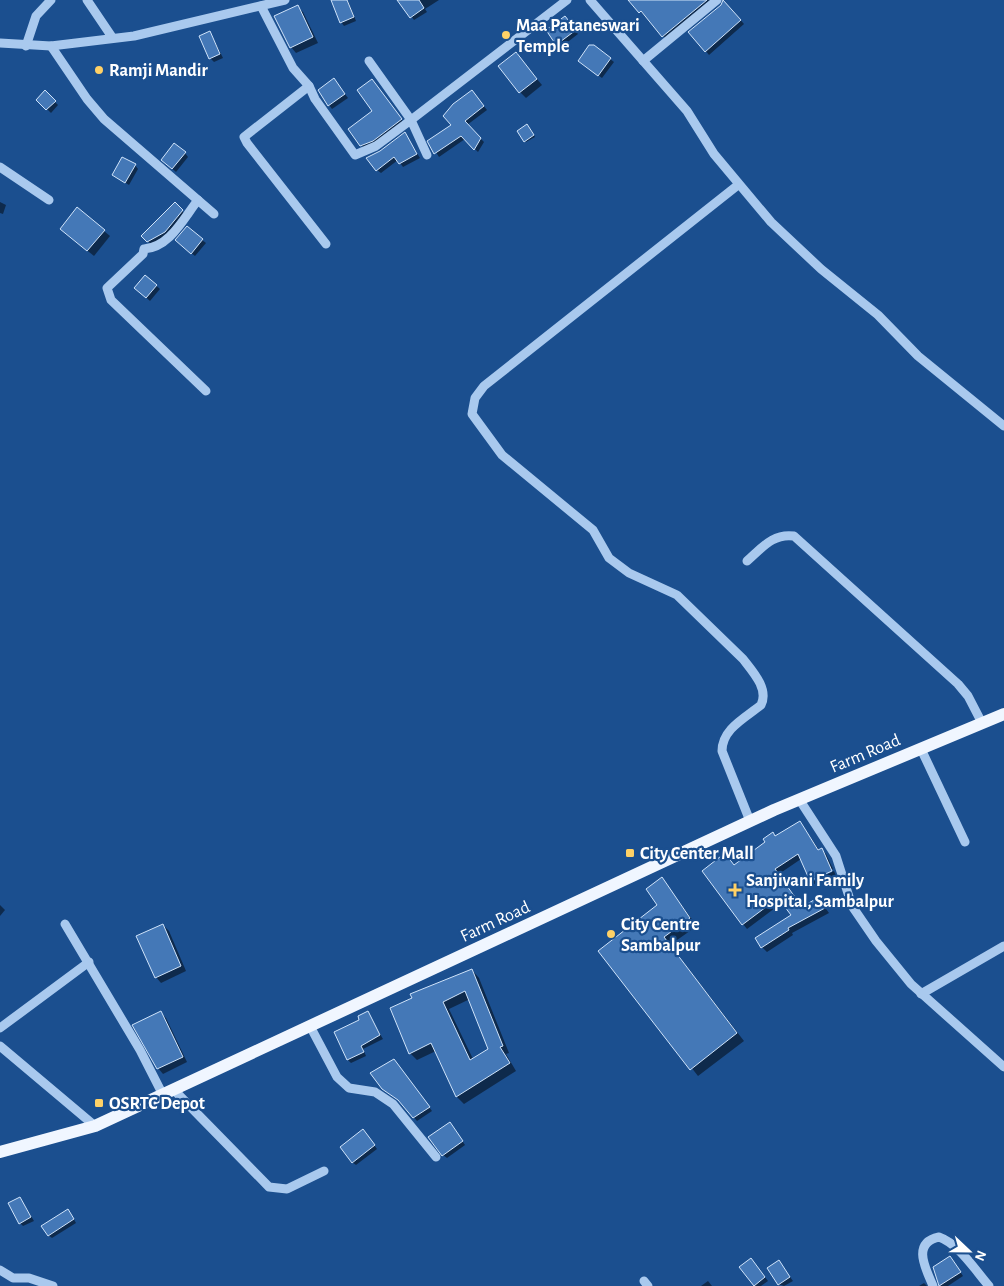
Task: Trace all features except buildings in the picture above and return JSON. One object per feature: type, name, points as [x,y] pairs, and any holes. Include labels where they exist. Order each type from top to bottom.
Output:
[{"type":"main road","name":"Farm Road","points":[[0,1152],[95,1126],[750,821],[1004,714]]},
{"type":"street","points":[[26,46],[36,16],[50,0]]},
{"type":"street","points":[[87,0],[112,37]]},
{"type":"street","points":[[0,43],[51,46],[112,37],[134,36],[285,0]]},
{"type":"street","points":[[261,6],[293,68],[308,86],[315,99],[355,155],[376,146],[567,0]]},
{"type":"street","points":[[590,0],[687,111],[714,154],[738,185],[771,222],[821,269],[878,315],[918,356],[1004,426]]},
{"type":"street","points":[[643,61],[717,0]]},
{"type":"street","points":[[51,46],[87,100],[104,119],[214,214]]},
{"type":"street","points":[[369,61],[411,120],[428,155]]},
{"type":"street","points":[[308,86],[244,137],[247,144],[326,244]]},
{"type":"street","points":[[0,167],[49,200]]},
{"type":"street","points":[[738,185],[484,386],[475,398],[472,414],[502,455],[593,530],[609,558],[628,573],[676,594],[751,669],[763,692],[761,705],[726,733],[722,740],[722,751],[750,821]]},
{"type":"street","points":[[198,200],[164,243],[156,247],[144,249],[143,254],[107,288],[111,300],[206,391]]},
{"type":"street","points":[[747,561],[774,537],[794,536],[958,684],[968,696],[982,723]]},
{"type":"street","points":[[921,749],[942,790],[956,827],[965,842]]},
{"type":"street","points":[[799,800],[836,856],[852,906],[876,941],[921,994],[1004,1067]]},
{"type":"street","points":[[65,924],[169,1092],[268,1186],[287,1189],[324,1170]]},
{"type":"street","points":[[921,994],[1004,946]]},
{"type":"street","points":[[0,1028],[89,962]]},
{"type":"street","points":[[310,1026],[337,1077],[343,1084],[356,1091],[376,1092],[393,1104],[436,1157]]},
{"type":"street","points":[[0,1046],[95,1126]]},
{"type":"street","points":[[933,1286],[922,1260],[921,1251],[925,1244],[939,1237],[947,1240],[955,1247],[988,1286]]},
{"type":"street","points":[[4,1273],[12,1286]]},
{"type":"street","points":[[4,1273],[13,1278],[29,1278],[53,1286]]},
{"type":"place","name":"Maa Pataneswari Temple","points":[[506,35]]},
{"type":"place","name":"Ramji Mandir","points":[[99,70]]},
{"type":"place","name":"City Center Mall","points":[[630,853]]},
{"type":"place","name":"Sanjivani Family Hospital, Sambalpur","points":[[735,890]]},
{"type":"place","name":"City Centre Sambalpur","points":[[611,934]]},
{"type":"place","name":"OSRTC Depot","points":[[99,1103]]}]
